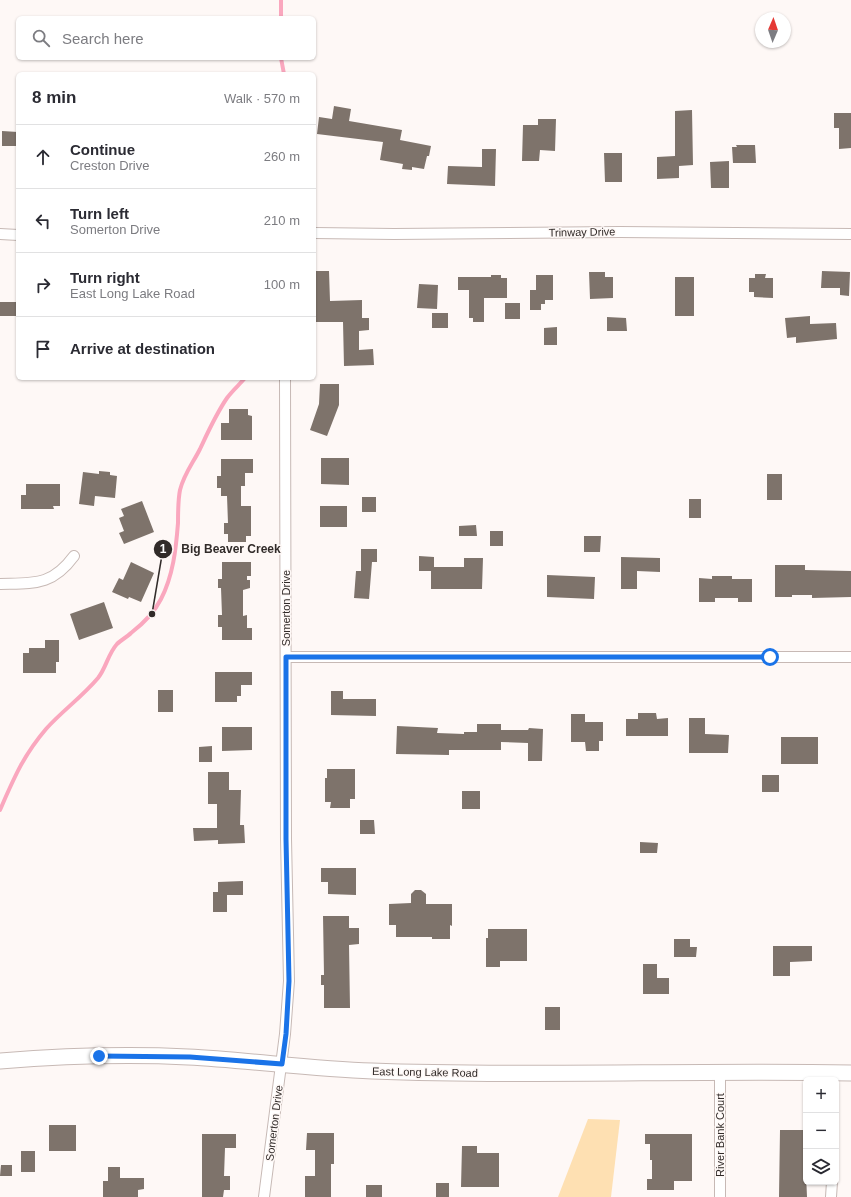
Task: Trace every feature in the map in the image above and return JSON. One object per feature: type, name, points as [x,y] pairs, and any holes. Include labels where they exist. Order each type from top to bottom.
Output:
[{"type":"main road","name":"East Long Lake Road","points":[[0,1061],[41,1058],[132,1056],[190,1057],[350,1070],[420,1072],[720,1073],[831,1076],[851,1073]]},
{"type":"street","name":"Trinway Drive","points":[[316,233],[402,234],[620,232],[851,234]]},
{"type":"street","points":[[0,234],[16,235]]},
{"type":"street","name":"Somerton Drive","points":[[264,1197],[286,1034],[289,981],[286,839],[285,380]]},
{"type":"street","points":[[0,584],[44,581],[56,575],[74,556]]},
{"type":"street","points":[[286,657],[851,657]]},
{"type":"street","name":"River Bank Court","points":[[720,1073],[720,1197]]},
{"type":"street","points":[[831,1197],[832,1185]]},
{"type":"shaded area","points":[[588,1119],[620,1120],[611,1197],[558,1197]]},
{"type":"building","points":[[334,106],[351,109],[349,121],[402,130],[400,140],[431,146],[424,169],[412,167],[412,170],[402,169],[403,164],[380,160],[383,142],[317,134],[319,117],[332,119]]},
{"type":"building","points":[[692,110],[693,165],[679,166],[679,178],[657,179],[657,157],[675,156],[675,111]]},
{"type":"building","points":[[834,113],[851,113],[851,148],[839,149],[839,128],[834,128]]},
{"type":"building","points":[[538,119],[556,119],[555,151],[540,150],[539,161],[522,161],[523,125],[538,125]]},
{"type":"building","points":[[2,131],[16,132],[16,146],[2,146]]},
{"type":"building","points":[[736,145],[755,145],[756,163],[733,163],[732,147],[737,147]]},
{"type":"building","points":[[482,149],[496,149],[495,186],[447,184],[448,166],[482,167]]},
{"type":"building","points":[[604,153],[622,153],[622,182],[605,182]]},
{"type":"building","points":[[729,161],[729,188],[711,188],[710,162]]},
{"type":"building","points":[[316,271],[329,271],[330,301],[362,300],[362,318],[369,318],[369,330],[359,331],[359,350],[373,349],[374,365],[344,366],[343,322],[316,322]]},
{"type":"building","points":[[822,271],[850,272],[849,296],[840,295],[840,288],[821,288]]},
{"type":"building","points":[[589,272],[605,272],[605,277],[613,277],[613,298],[590,299]]},
{"type":"building","points":[[755,274],[766,274],[765,278],[773,278],[773,298],[754,297],[754,292],[749,292],[749,278],[755,278]]},
{"type":"building","points":[[491,275],[501,275],[501,278],[507,278],[507,298],[484,298],[484,322],[473,322],[473,318],[469,318],[469,290],[458,290],[458,277],[491,277]]},
{"type":"building","points":[[536,275],[553,275],[553,300],[545,300],[545,304],[541,304],[541,310],[530,310],[530,290],[536,290]]},
{"type":"building","points":[[675,277],[694,277],[694,316],[675,316]]},
{"type":"building","points":[[419,284],[438,285],[437,309],[417,308]]},
{"type":"building","points":[[0,302],[16,302],[16,316],[0,316]]},
{"type":"building","points":[[505,303],[520,303],[520,319],[505,319]]},
{"type":"building","points":[[432,313],[448,313],[448,328],[432,328]]},
{"type":"building","points":[[810,316],[810,324],[836,323],[837,339],[796,343],[796,337],[787,338],[785,318]]},
{"type":"building","points":[[607,317],[626,318],[627,331],[607,331]]},
{"type":"building","points":[[557,327],[557,345],[544,345],[544,328]]},
{"type":"building","points":[[320,384],[339,384],[339,405],[327,436],[310,430],[319,404]]},
{"type":"building","points":[[229,409],[248,409],[248,415],[252,416],[252,440],[221,440],[221,423],[229,423]]},
{"type":"building","points":[[321,458],[349,458],[349,485],[321,484]]},
{"type":"building","points":[[221,459],[253,459],[253,473],[245,473],[245,486],[241,486],[241,506],[251,506],[251,536],[246,536],[246,542],[228,542],[228,534],[224,534],[224,523],[228,523],[227,496],[221,496],[221,488],[217,488],[217,476],[221,476]]},
{"type":"building","points":[[99,471],[110,472],[110,475],[117,476],[115,498],[95,496],[94,506],[79,504],[83,472],[99,474]]},
{"type":"building","points":[[767,474],[782,474],[782,500],[767,500]]},
{"type":"building","points":[[26,484],[60,484],[60,506],[53,506],[54,509],[21,509],[21,495],[26,495]]},
{"type":"building","points":[[362,497],[376,497],[376,512],[362,512]]},
{"type":"building","points":[[689,499],[701,499],[701,518],[689,518]]},
{"type":"building","points":[[142,501],[154,532],[124,544],[119,533],[124,531],[119,518],[124,516],[121,509]]},
{"type":"building","points":[[320,506],[347,506],[347,527],[320,527]]},
{"type":"building","points":[[476,525],[477,536],[459,536],[459,526]]},
{"type":"building","points":[[490,531],[503,531],[503,546],[490,546]]},
{"type":"building","points":[[584,536],[601,536],[600,552],[584,552]]},
{"type":"building","points":[[361,549],[377,549],[377,562],[372,562],[369,599],[354,598],[356,571],[361,571]]},
{"type":"building","points":[[419,556],[434,557],[434,567],[464,567],[464,558],[483,558],[482,589],[431,589],[431,571],[419,571]]},
{"type":"building","points":[[621,557],[660,558],[660,572],[637,571],[637,589],[621,589]]},
{"type":"building","points":[[131,562],[154,573],[141,602],[129,597],[128,599],[112,592],[119,578],[123,580]]},
{"type":"building","points":[[222,562],[251,562],[251,576],[247,576],[247,580],[250,580],[250,588],[243,590],[243,616],[247,615],[247,628],[252,628],[252,640],[222,640],[222,627],[218,627],[218,615],[222,615],[221,588],[218,588],[218,579],[222,579]]},
{"type":"building","points":[[775,565],[805,565],[805,570],[851,571],[851,597],[812,598],[812,595],[792,595],[792,597],[775,597]]},
{"type":"building","points":[[547,575],[595,577],[594,599],[547,597]]},
{"type":"building","points":[[712,576],[732,576],[732,579],[752,579],[752,602],[738,602],[738,598],[715,598],[715,602],[699,602],[699,578],[712,579]]},
{"type":"building","points":[[104,602],[113,628],[79,640],[70,614]]},
{"type":"building","points":[[45,640],[59,640],[59,662],[56,662],[56,673],[23,673],[23,653],[29,653],[29,648],[45,648]]},
{"type":"building","points":[[215,672],[252,672],[252,685],[241,685],[241,696],[237,696],[237,702],[215,702]]},
{"type":"building","points":[[158,690],[173,690],[173,712],[158,712]]},
{"type":"building","points":[[331,691],[343,691],[343,699],[376,699],[376,716],[331,715]]},
{"type":"building","points":[[638,713],[656,713],[657,719],[668,718],[668,736],[626,736],[626,719],[638,719]]},
{"type":"building","points":[[571,714],[585,714],[585,722],[603,722],[603,741],[599,741],[599,751],[586,751],[585,742],[571,742]]},
{"type":"building","points":[[689,718],[705,718],[705,734],[729,735],[728,753],[689,753]]},
{"type":"building","points":[[477,724],[501,724],[501,730],[528,730],[529,728],[543,729],[542,761],[528,761],[528,743],[501,742],[501,750],[449,750],[449,755],[396,754],[397,726],[438,728],[437,733],[464,734],[464,732],[477,732]]},
{"type":"building","points":[[222,727],[252,727],[252,750],[222,751]]},
{"type":"building","points":[[781,737],[818,737],[818,764],[781,764]]},
{"type":"building","points":[[212,746],[212,762],[199,762],[199,747]]},
{"type":"building","points":[[327,769],[355,769],[355,799],[350,799],[350,808],[330,808],[331,802],[325,802],[325,778],[327,778]]},
{"type":"building","points":[[208,772],[229,772],[229,790],[241,790],[240,825],[244,825],[245,843],[218,844],[218,840],[194,841],[193,828],[217,828],[217,804],[208,804]]},
{"type":"building","points":[[762,775],[779,775],[779,792],[762,792]]},
{"type":"building","points":[[462,791],[480,791],[480,809],[462,809]]},
{"type":"building","points":[[360,820],[374,820],[375,834],[360,834]]},
{"type":"building","points":[[640,842],[658,843],[657,853],[640,853]]},
{"type":"building","points":[[321,868],[356,868],[356,895],[328,894],[328,882],[321,882]]},
{"type":"building","points":[[243,881],[243,895],[227,895],[227,912],[213,912],[213,892],[218,892],[218,882]]},
{"type":"building","points":[[415,890],[421,890],[426,894],[426,904],[452,904],[452,926],[450,925],[450,939],[432,939],[432,937],[396,937],[396,925],[389,925],[389,904],[411,903],[411,894]]},
{"type":"building","points":[[323,916],[349,916],[349,928],[359,928],[359,944],[349,945],[350,1008],[324,1008],[324,985],[321,985],[321,975],[324,975]]},
{"type":"building","points":[[488,929],[527,929],[527,961],[500,961],[500,967],[486,967],[486,938],[488,938]]},
{"type":"building","points":[[674,939],[690,939],[690,947],[697,947],[696,957],[674,957]]},
{"type":"building","points":[[773,946],[812,946],[812,961],[790,962],[790,976],[773,976]]},
{"type":"building","points":[[643,964],[657,964],[657,978],[669,978],[669,994],[643,994]]},
{"type":"building","points":[[545,1007],[560,1007],[560,1030],[545,1030]]},
{"type":"building","points":[[49,1125],[76,1125],[76,1151],[49,1151]]},
{"type":"building","points":[[780,1130],[803,1130],[803,1185],[806,1185],[807,1197],[779,1197]]},
{"type":"building","points":[[307,1133],[334,1133],[334,1164],[331,1164],[331,1197],[305,1197],[305,1176],[315,1176],[315,1150],[306,1150]]},
{"type":"building","points":[[202,1134],[236,1134],[236,1148],[225,1148],[224,1176],[230,1176],[230,1190],[224,1190],[223,1197],[202,1197]]},
{"type":"building","points":[[645,1134],[692,1134],[692,1181],[674,1181],[674,1190],[647,1190],[647,1179],[652,1179],[652,1160],[650,1160],[650,1144],[645,1144]]},
{"type":"building","points":[[462,1146],[477,1146],[477,1153],[499,1153],[499,1187],[461,1187]]},
{"type":"building","points":[[21,1151],[35,1151],[35,1172],[21,1172]]},
{"type":"building","points":[[1,1165],[12,1165],[12,1176],[0,1176]]},
{"type":"building","points":[[108,1167],[120,1167],[120,1178],[144,1178],[144,1189],[138,1190],[138,1197],[103,1197],[103,1181],[108,1181]]},
{"type":"building","points":[[436,1183],[449,1183],[449,1197],[436,1197]]},
{"type":"building","points":[[366,1185],[382,1185],[382,1197],[366,1197]]},
{"type":"waterway","points":[[281,0],[281,16]]},
{"type":"waterway","points":[[281,60],[284,72]]},
{"type":"waterway","points":[[0,810],[20,768],[38,739],[52,722],[98,678],[111,652],[117,644],[144,622],[158,604],[165,590],[173,562],[178,523],[179,498],[182,484],[219,410],[229,395],[243,380]]},
{"type":"place","name":"Big Beaver Creek","points":[[152,614]]},
{"type":"route","points":[[99,1056],[190,1057],[282,1064],[286,1034],[289,981],[286,839],[286,657],[770,657]]}]
